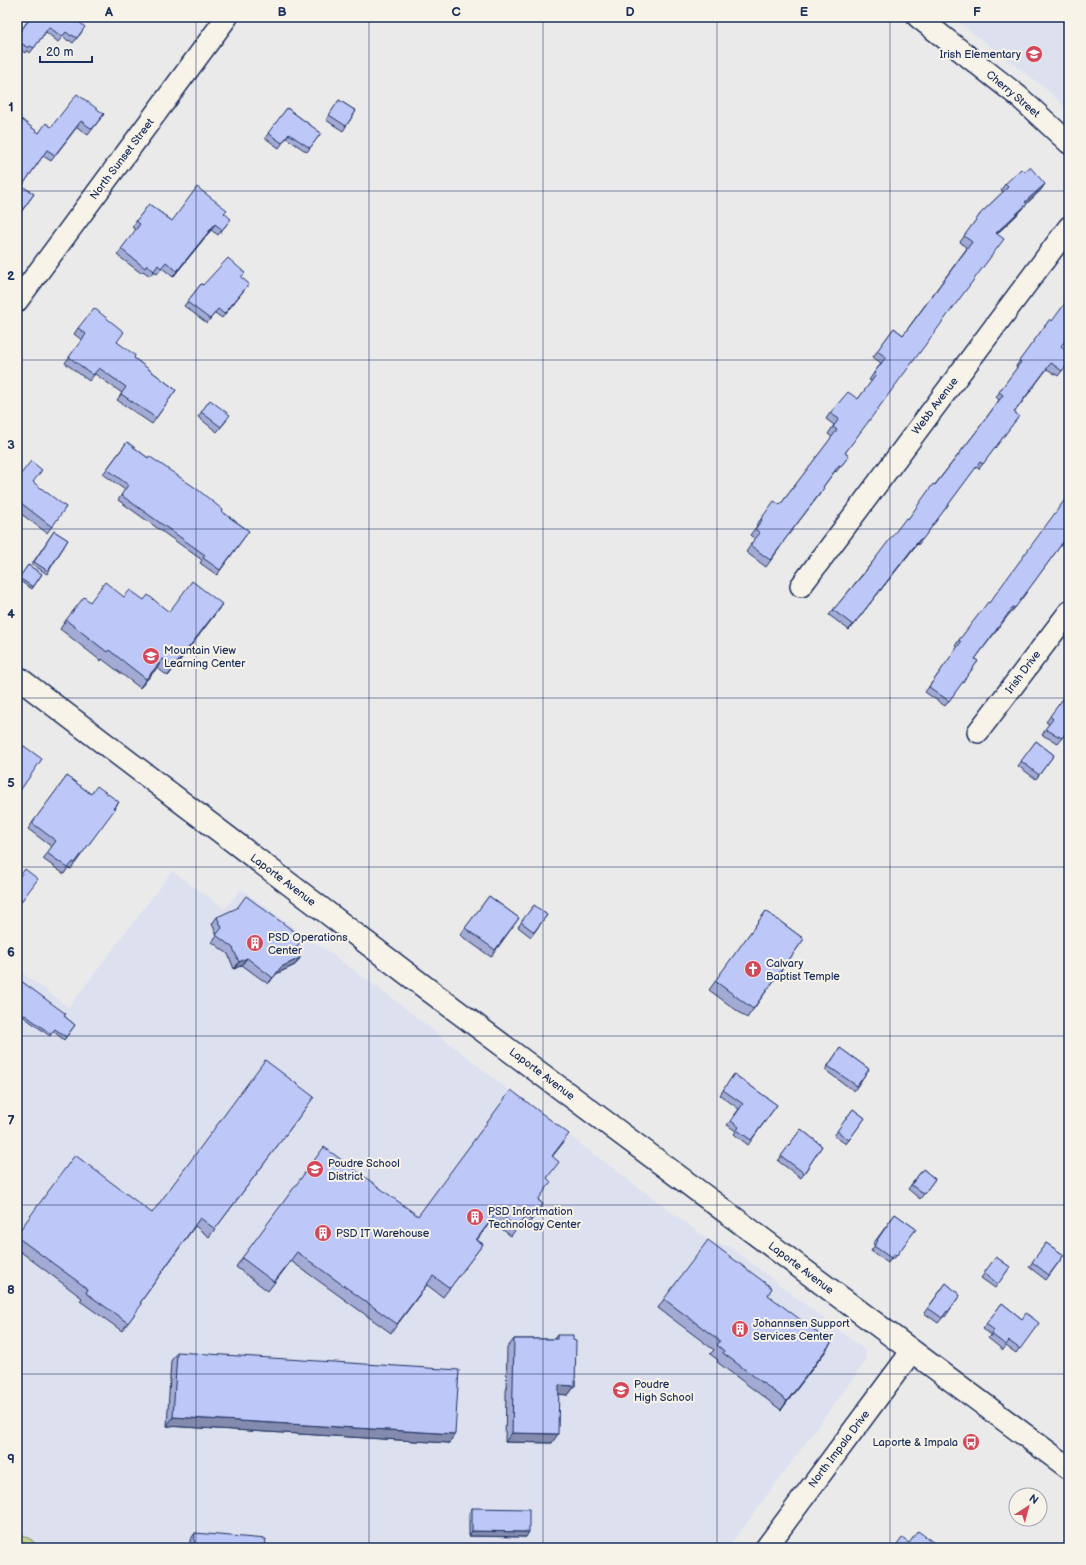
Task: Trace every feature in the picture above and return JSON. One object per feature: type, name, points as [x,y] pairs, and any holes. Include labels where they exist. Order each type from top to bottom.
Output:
[{"type":"street","name":"North Sunset Street","points":[[17,300],[227,17]]},
{"type":"street","name":"Cherry Street","points":[[918,17],[1018,96],[1069,143]]},
{"type":"street","name":"Webb Avenue","points":[[801,586],[1069,227]]},
{"type":"street","name":"Irish Drive","points":[[978,732],[1069,612]]},
{"type":"street","name":"Laporte Avenue","points":[[17,677],[430,991],[1069,1468]]},
{"type":"street","name":"North Impala Drive","points":[[766,1548],[912,1351]]},
{"type":"shaded area","name":"Irish Elementary","points":[[952,17],[1069,17],[1069,111],[1047,90]]},
{"type":"shaded area","name":"Poudre School District","points":[[172,871],[225,909],[241,889],[396,1001],[515,1095],[713,1243],[729,1246],[865,1350],[866,1361],[728,1548],[17,1548],[17,969],[69,1007]]},
{"type":"green space","points":[[17,1536],[30,1539],[34,1542],[37,1548],[17,1548]]},
{"type":"building","points":[[31,17],[73,17],[85,27],[77,38],[66,32],[62,37],[49,27],[34,48],[30,46],[28,48],[17,40],[17,36]]},
{"type":"building","points":[[77,94],[104,114],[92,129],[81,121],[55,155],[47,150],[22,186],[34,194],[23,209],[17,205],[17,147],[20,142],[17,139],[17,116],[39,133],[46,123],[51,127]]},
{"type":"building","points":[[339,100],[356,111],[346,126],[329,115]]},
{"type":"building","points":[[287,108],[321,133],[310,148],[289,134],[282,143],[268,133]]},
{"type":"building","points":[[1030,167],[1045,184],[1025,202],[1027,204],[996,233],[1004,239],[845,453],[849,456],[841,466],[839,465],[823,487],[824,488],[770,560],[750,545],[760,533],[755,529],[774,501],[780,505],[837,430],[833,427],[839,419],[830,413],[848,392],[858,399],[876,375],[874,373],[886,357],[877,351],[894,328],[903,335],[904,334],[972,242],[964,236],[981,213],[1008,187],[1005,184],[1021,169],[1024,172]]},
{"type":"building","points":[[197,187],[227,210],[224,213],[231,219],[222,230],[215,224],[177,271],[166,262],[161,268],[158,265],[154,271],[147,265],[145,268],[121,249],[140,224],[136,221],[149,204],[172,221]]},
{"type":"building","points":[[228,258],[245,273],[241,277],[249,284],[224,314],[218,309],[210,319],[187,302],[201,284],[203,285]]},
{"type":"building","points":[[1069,298],[1069,335],[1061,346],[1069,352],[1069,362],[1062,371],[1051,363],[1014,412],[1019,416],[983,464],[980,462],[922,540],[920,539],[853,625],[833,610],[865,572],[906,518],[908,519],[933,484],[935,485],[976,432],[1003,395],[999,392],[1021,362],[1019,361],[1050,319],[1052,321]]},
{"type":"building","points":[[94,308],[124,332],[117,342],[135,355],[134,358],[176,390],[156,418],[121,394],[126,387],[99,368],[93,375],[69,357],[86,334],[78,328]]},
{"type":"building","points":[[210,400],[230,415],[221,427],[201,412]]},
{"type":"building","points":[[127,442],[148,458],[149,456],[197,489],[223,510],[222,512],[249,531],[220,570],[203,558],[205,555],[121,495],[128,485],[107,469]]},
{"type":"building","points":[[31,461],[42,470],[33,482],[66,507],[52,527],[17,500],[17,479]]},
{"type":"building","points":[[1069,494],[1069,534],[1015,608],[1013,607],[975,659],[978,661],[949,701],[929,687],[961,642],[959,640],[988,602],[989,603]]},
{"type":"building","points":[[54,531],[68,540],[48,571],[34,562]]},
{"type":"building","points":[[28,565],[42,574],[33,587],[19,578]]},
{"type":"building","points":[[192,581],[222,604],[174,667],[163,659],[146,679],[109,650],[107,652],[66,620],[84,597],[90,602],[105,582],[124,597],[130,590],[144,600],[148,595],[169,612]]},
{"type":"building","points":[[1069,691],[1069,728],[1062,738],[1045,729],[1053,719],[1050,716]]},
{"type":"building","points":[[17,741],[42,759],[17,795]]},
{"type":"building","points":[[1036,741],[1054,755],[1039,775],[1021,761]]},
{"type":"building","points":[[67,776],[91,794],[97,786],[119,802],[113,808],[115,809],[75,863],[73,862],[68,868],[47,853],[56,841],[32,823]]},
{"type":"building","points":[[25,869],[38,879],[17,907],[17,880]]},
{"type":"building","name":"PSD Operations Center","points":[[246,896],[303,938],[296,948],[300,958],[281,967],[273,978],[247,958],[239,962],[233,948],[216,935],[222,928],[217,917],[237,908]]},
{"type":"building","points":[[489,896],[519,918],[495,950],[465,928]]},
{"type":"building","points":[[534,905],[547,915],[534,932],[521,922]]},
{"type":"building","name":"Calvary Baptist Temple","points":[[766,911],[804,939],[753,1009],[715,981]]},
{"type":"building","points":[[17,978],[66,1014],[64,1016],[75,1025],[66,1037],[55,1029],[51,1034],[17,1009]]},
{"type":"building","points":[[840,1048],[869,1069],[857,1086],[828,1066]]},
{"type":"building","points":[[265,1060],[314,1097],[215,1229],[200,1218],[140,1303],[142,1304],[128,1323],[86,1293],[88,1289],[17,1237],[17,1234],[75,1155],[152,1213]]},
{"type":"building","points":[[734,1074],[777,1105],[751,1140],[737,1130],[739,1127],[731,1121],[743,1104],[723,1090]]},
{"type":"building","points":[[511,1090],[569,1134],[552,1156],[559,1162],[547,1178],[551,1182],[538,1200],[543,1204],[531,1220],[526,1216],[517,1227],[497,1212],[476,1240],[483,1244],[450,1288],[433,1276],[397,1324],[297,1252],[274,1282],[242,1258],[324,1147],[418,1216]]},
{"type":"building","points":[[853,1109],[865,1118],[849,1140],[837,1131]]},
{"type":"building","points":[[801,1129],[822,1146],[804,1173],[781,1156]]},
{"type":"building","points":[[923,1169],[935,1179],[924,1194],[911,1185]]},
{"type":"building","points":[[895,1214],[916,1229],[897,1255],[894,1254],[891,1258],[874,1246]]},
{"type":"building","name":"Johannsen Support Services Center","points":[[708,1240],[772,1288],[768,1295],[831,1343],[787,1401],[723,1353],[724,1351],[717,1345],[720,1341],[664,1299]]},
{"type":"building","points":[[1046,1243],[1064,1255],[1049,1275],[1032,1262]]},
{"type":"building","points":[[996,1257],[1010,1267],[998,1284],[984,1273]]},
{"type":"building","points":[[946,1283],[960,1295],[942,1318],[928,1308]]},
{"type":"building","points":[[1002,1303],[1022,1319],[1026,1313],[1039,1323],[1020,1349],[1009,1341],[1006,1345],[991,1334],[994,1330],[986,1324]]},
{"type":"building","points":[[557,1335],[573,1335],[573,1340],[576,1341],[575,1386],[559,1385],[558,1434],[512,1433],[514,1339],[557,1339]]},
{"type":"building","points":[[177,1352],[459,1370],[455,1434],[173,1417]]},
{"type":"building","points":[[472,1508],[529,1509],[529,1532],[472,1531]]},
{"type":"building","points":[[918,1531],[941,1548],[895,1548],[902,1538],[909,1543]]},
{"type":"building","points":[[195,1533],[266,1539],[265,1548],[194,1548]]},
{"type":"building","points":[[355,1545],[394,1548],[355,1548]]},
{"type":"place","name":"Irish Elementary","points":[[1034,54]]},
{"type":"place","name":"Mountain View Learning Center","points":[[151,656]]},
{"type":"place","name":"PSD Operations Center","points":[[255,943]]},
{"type":"place","name":"Calvary Baptist Temple","points":[[753,969]]},
{"type":"place","name":"Poudre School District","points":[[315,1169]]},
{"type":"place","name":"PSD Infortmation Technology Center","points":[[475,1217]]},
{"type":"place","name":"PSD IT Warehouse","points":[[323,1233]]},
{"type":"place","name":"Johannsen Support Services Center","points":[[740,1329]]},
{"type":"place","name":"Poudre High School","points":[[621,1390]]},
{"type":"place","name":"Laporte & Impala","points":[[971,1442]]}]
